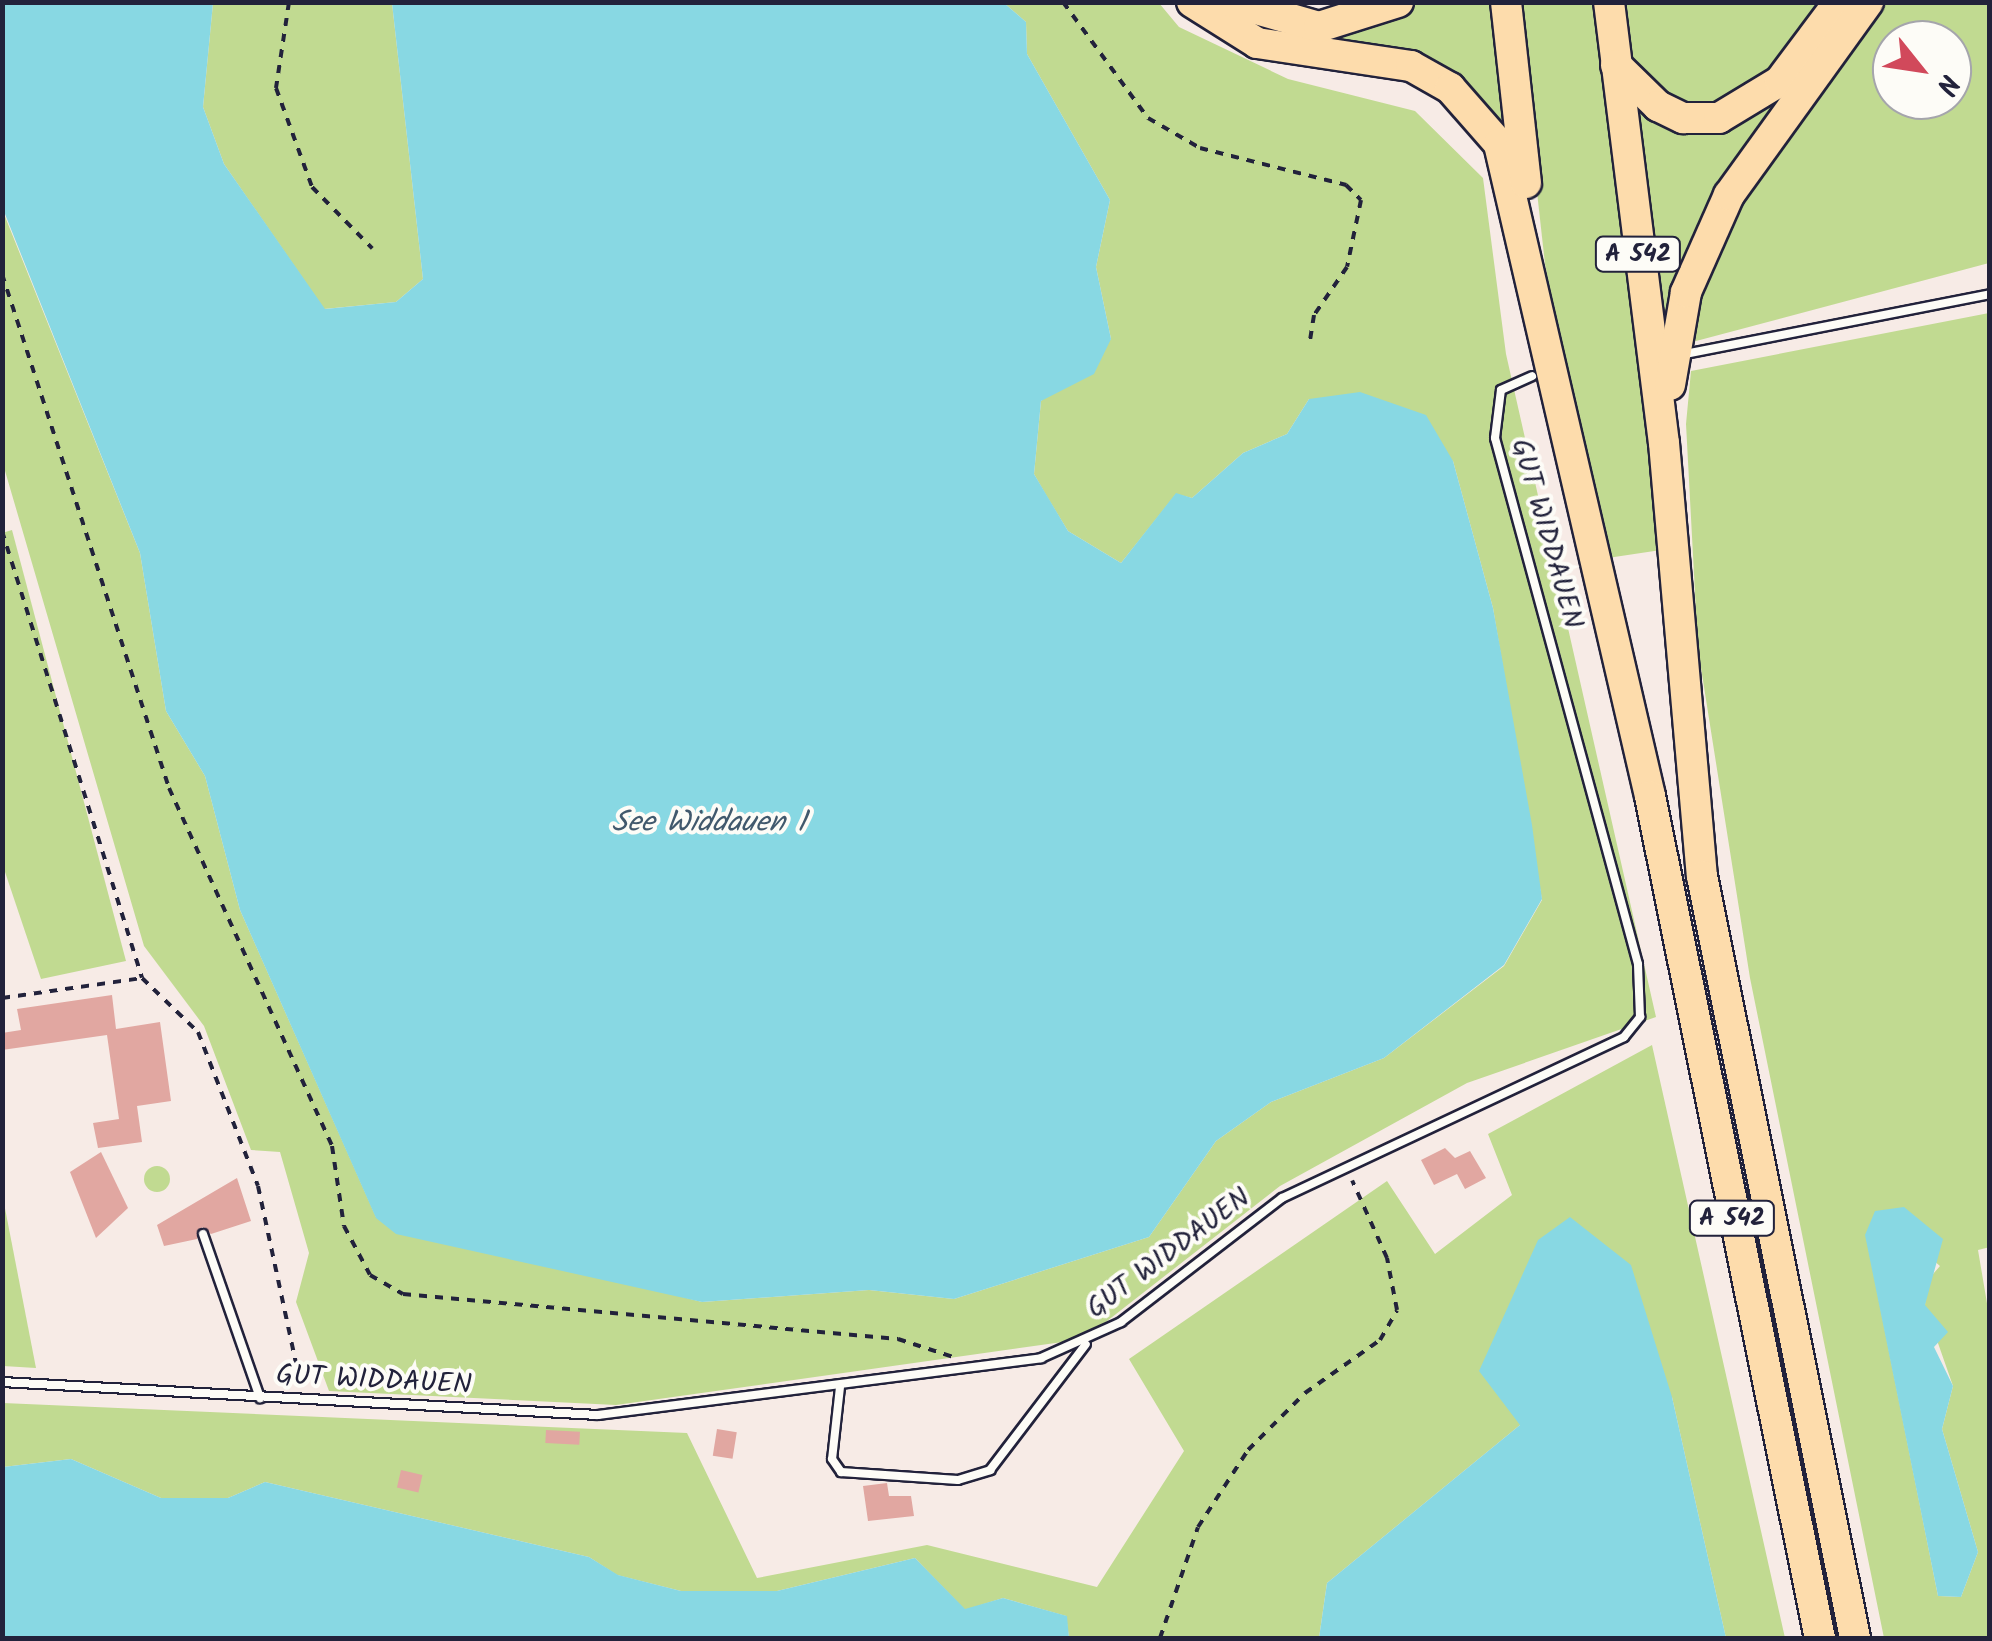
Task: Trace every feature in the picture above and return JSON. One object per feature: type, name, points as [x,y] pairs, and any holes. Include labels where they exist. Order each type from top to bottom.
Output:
[{"type":"highway","points":[[1192,2],[1257,43],[1411,66],[1450,88],[1500,144],[1540,303]]},
{"type":"highway","points":[[1232,2],[1320,27],[1398,2]]},
{"type":"highway","name":"A 542","points":[[1506,2],[1540,303],[1820,1638]]},
{"type":"highway","name":"A 542","points":[[1609,2],[1664,443],[1681,710],[1717,974],[1855,1638]]},
{"type":"highway","points":[[1616,64],[1658,106],[1683,118],[1719,118],[1780,81],[1839,2]]},
{"type":"highway","points":[[1664,443],[1676,326],[1704,248],[1749,164],[1868,2]]},
{"type":"lane","points":[[1682,354],[1990,294]]},
{"type":"lane","name":"GUT WIDDAUEN","points":[[2,1382],[598,1415],[840,1387],[1086,1344],[1255,1215],[1347,1166],[1624,1037],[1640,1017],[1638,964],[1494,438],[1501,390],[1532,376]]},
{"type":"lane","points":[[203,1234],[260,1398]]},
{"type":"lane","points":[[840,1387],[832,1459],[841,1472],[958,1480],[990,1470],[1086,1344]]},
{"type":"path","points":[[289,2],[276,88],[312,187],[372,248]]},
{"type":"path","points":[[1063,2],[1148,118],[1200,148],[1346,186],[1361,200],[1347,268],[1314,315],[1309,345]]},
{"type":"path","points":[[2,274],[162,770],[332,1146],[344,1226],[370,1275],[403,1294],[939,1345],[968,1365]]},
{"type":"path","points":[[2,531],[142,978],[198,1032],[215,1067],[258,1186],[300,1398]]},
{"type":"path","points":[[2,998],[142,978]]},
{"type":"path","points":[[1160,1638],[1198,1527],[1248,1450],[1305,1393],[1380,1340],[1397,1310],[1387,1258],[1347,1166]]},
{"type":"green space","points":[[213,3],[392,3],[423,279],[396,302],[324,309],[224,164],[203,107]]},
{"type":"green space","points":[[1004,3],[1159,3],[1179,27],[1288,79],[1415,111],[1483,178],[1506,354],[1656,1017],[1467,1083],[1280,1186],[1084,1339],[616,1405],[329,1391],[296,1302],[309,1253],[280,1152],[251,1150],[204,1026],[144,946],[3,464],[2,209],[140,553],[166,711],[205,776],[240,910],[376,1217],[702,1302],[869,1290],[954,1299],[1149,1237],[1216,1141],[1271,1102],[1384,1058],[1504,966],[1542,900],[1493,608],[1453,461],[1309,399],[1287,434],[1243,453],[1192,498],[1176,494],[1121,563],[1068,531],[1046,495],[1034,474],[1041,401],[1111,339],[1096,267],[1110,200],[1027,54],[1026,22]]},
{"type":"green space","points":[[1416,3],[1496,3],[1513,148],[1471,94],[1264,36],[1248,22],[1279,33],[1396,15]]},
{"type":"green space","points":[[1516,3],[1597,3],[1661,550],[1601,559],[1545,264]]},
{"type":"green space","points":[[1619,3],[1828,3],[1770,81],[1727,108],[1677,109],[1632,67]]},
{"type":"green space","points":[[1848,3],[1761,132],[1665,345],[1625,87],[1714,123]]},
{"type":"green space","points":[[1878,3],[1989,3],[1989,263],[1681,345],[1724,221]]},
{"type":"green space","points":[[1989,313],[1990,1247],[1978,1250],[1990,1321],[1989,1638],[1884,1638],[1750,978],[1698,649],[1686,424],[1691,371]],"holes":[[[1876,1211],[1940,1266],[1926,1282],[1925,1306],[1953,1386],[1942,1429],[1978,1552],[1961,1597],[1938,1596],[1866,1236]]]},
{"type":"green space","points":[[12,530],[126,961],[41,979],[3,866],[2,533]]},
{"type":"green space","points":[[1652,1045],[1785,1638],[1726,1638],[1672,1397],[1520,1425],[1327,1583],[1319,1638],[1069,1638],[1066,1616],[1003,1598],[965,1610],[915,1558],[777,1591],[681,1591],[617,1575],[589,1557],[265,1482],[228,1498],[161,1498],[71,1459],[3,1467],[3,1403],[687,1433],[757,1578],[927,1545],[1097,1587],[1184,1451],[1129,1359],[1387,1181],[1435,1254],[1512,1195],[1488,1134]]},
{"type":"green space","points":[[157,1166],[166,1170],[170,1179],[166,1188],[157,1192],[148,1188],[144,1179],[148,1170]]},
{"type":"green space","points":[[3,1198],[36,1368],[3,1366]]},
{"type":"water","name":"See Widdauen 1","points":[[3,2],[213,3],[203,107],[224,164],[325,309],[396,302],[423,279],[392,3],[1004,3],[1026,22],[1027,54],[1110,200],[1096,267],[1111,339],[1094,374],[1041,401],[1034,474],[1068,531],[1121,563],[1176,493],[1192,498],[1243,453],[1287,434],[1309,399],[1360,392],[1426,415],[1453,461],[1493,608],[1532,825],[1542,899],[1504,965],[1384,1058],[1271,1102],[1216,1141],[1149,1237],[954,1299],[869,1290],[702,1302],[396,1234],[376,1218],[240,910],[205,776],[166,711],[140,553],[3,209]]},
{"type":"water","points":[[1904,1207],[1943,1239],[1925,1305],[1948,1332],[1934,1347],[1953,1386],[1942,1429],[1978,1552],[1961,1597],[1938,1596],[1865,1235],[1875,1211]]},
{"type":"water","points":[[1570,1217],[1631,1265],[1672,1397],[1726,1638],[1319,1638],[1327,1583],[1520,1425],[1479,1371],[1538,1240]]},
{"type":"water","points":[[71,1459],[161,1498],[228,1498],[265,1482],[589,1557],[618,1575],[681,1591],[777,1591],[915,1558],[965,1609],[1003,1598],[1067,1616],[1069,1638],[3,1638],[3,1467]]},
{"type":"building","points":[[112,995],[116,1029],[160,1022],[171,1101],[137,1106],[142,1142],[98,1148],[93,1123],[119,1119],[107,1035],[2,1050],[2,1033],[21,1030],[17,1009]]},
{"type":"building","points":[[1445,1148],[1455,1158],[1470,1151],[1486,1178],[1465,1189],[1457,1174],[1434,1185],[1421,1160]]},
{"type":"building","points":[[101,1152],[128,1208],[96,1238],[70,1172]]},
{"type":"building","points":[[237,1178],[251,1221],[211,1234],[202,1227],[197,1239],[164,1246],[157,1225]]},
{"type":"building","points":[[717,1429],[737,1432],[733,1459],[713,1456]]},
{"type":"building","points":[[546,1430],[580,1432],[579,1445],[545,1443]]},
{"type":"building","points":[[401,1470],[422,1475],[418,1492],[397,1488]]},
{"type":"building","points":[[887,1483],[889,1496],[911,1496],[914,1516],[868,1521],[863,1486]]}]
